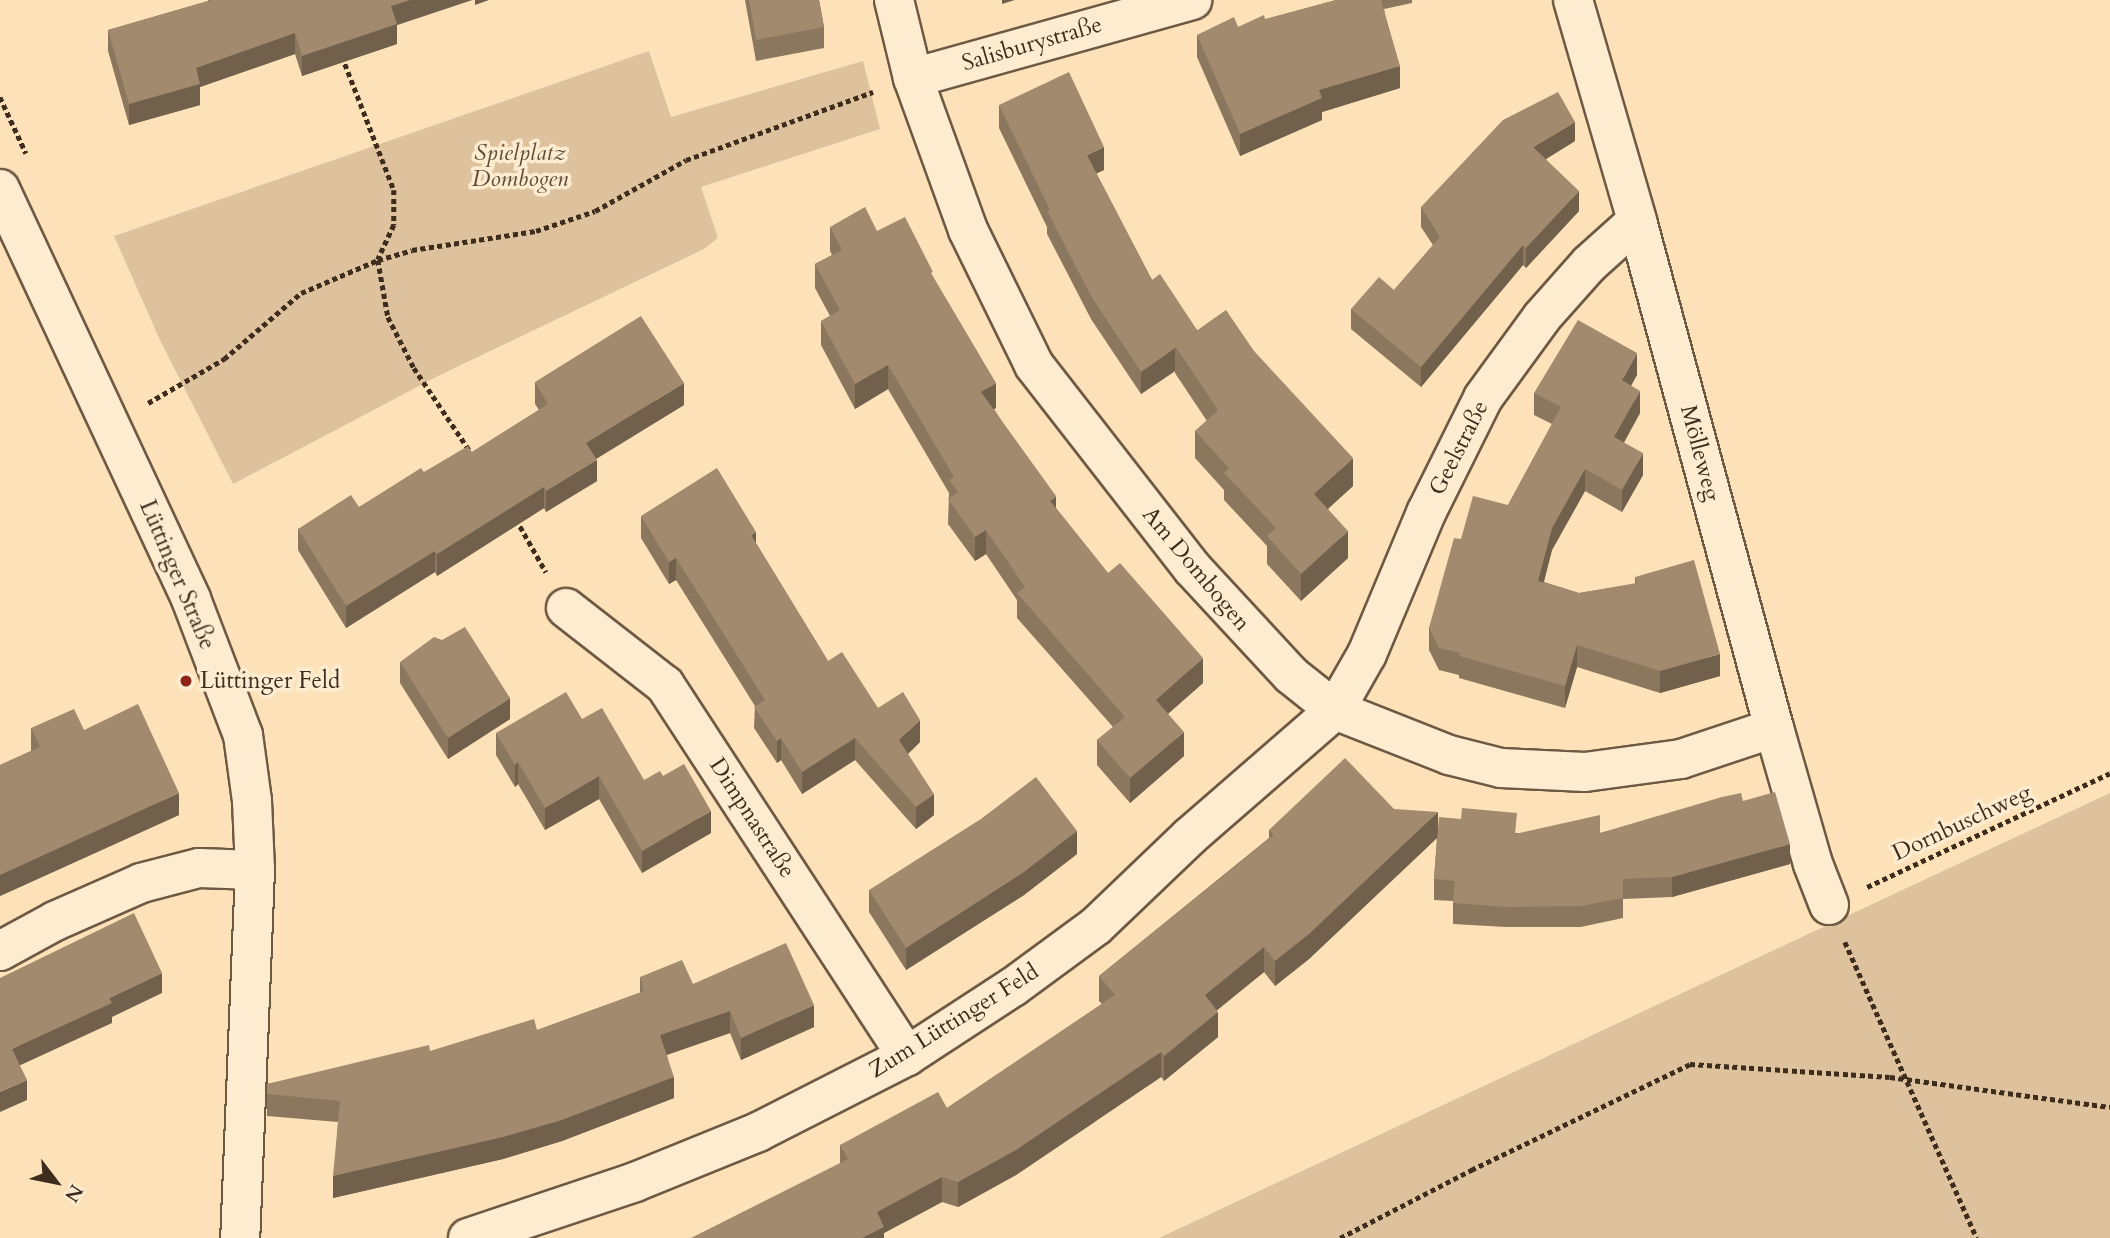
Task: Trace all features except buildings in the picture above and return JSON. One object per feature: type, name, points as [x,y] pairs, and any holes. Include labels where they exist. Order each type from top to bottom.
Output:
[{"type":"street","name":"Am Dombogen","points":[[894,0],[913,78],[968,230],[1034,365],[1192,569],[1291,675],[1335,710],[1449,755],[1488,765],[1585,772],[1681,758],[1774,729]]},
{"type":"street","name":"Salisburystraße","points":[[913,78],[1192,0]]},
{"type":"street","name":"Mölleweg","points":[[1573,0],[1637,220],[1774,729],[1813,864],[1829,905]]},
{"type":"street","name":"Lüttinger Straße","points":[[0,189],[191,599],[243,735],[253,801],[255,870],[240,1238]]},
{"type":"street","name":"Geelstraße","points":[[1335,710],[1367,654],[1426,513],[1482,398],[1550,308],[1589,264],[1637,220]]},
{"type":"street","name":"Dimpnastraße","points":[[566,608],[665,685],[907,1056]]},
{"type":"street","name":"Zum Lüttinger Feld","points":[[468,1238],[635,1182],[758,1132],[907,1056],[1013,986],[1096,926],[1189,837],[1335,710]]},
{"type":"street","points":[[0,951],[55,921],[141,883],[199,868],[255,870]]},
{"type":"path","points":[[340,51],[394,190],[394,225],[378,260],[388,317],[414,368],[475,457]]},
{"type":"path","points":[[144,405],[224,359],[301,293],[378,260],[412,250],[536,231],[595,211],[686,160],[913,78]]},
{"type":"path","points":[[511,512],[566,608]]},
{"type":"path","name":"Dornbuschweg","points":[[1829,905],[2110,773]]},
{"type":"path","points":[[1829,905],[1977,1238]]},
{"type":"path","points":[[1340,1238],[1471,1170],[1690,1065],[1890,1077],[2110,1107]]},
{"type":"green space","name":"Spielplatz Dombogen","points":[[649,51],[671,117],[863,61],[880,129],[701,187],[718,238],[704,249],[440,375],[233,484],[160,340],[114,236]]},
{"type":"green space","points":[[2110,793],[2110,1238],[1159,1238],[1881,900]]},
{"type":"place","name":"Lüttinger Feld","points":[[186,681]]}]
